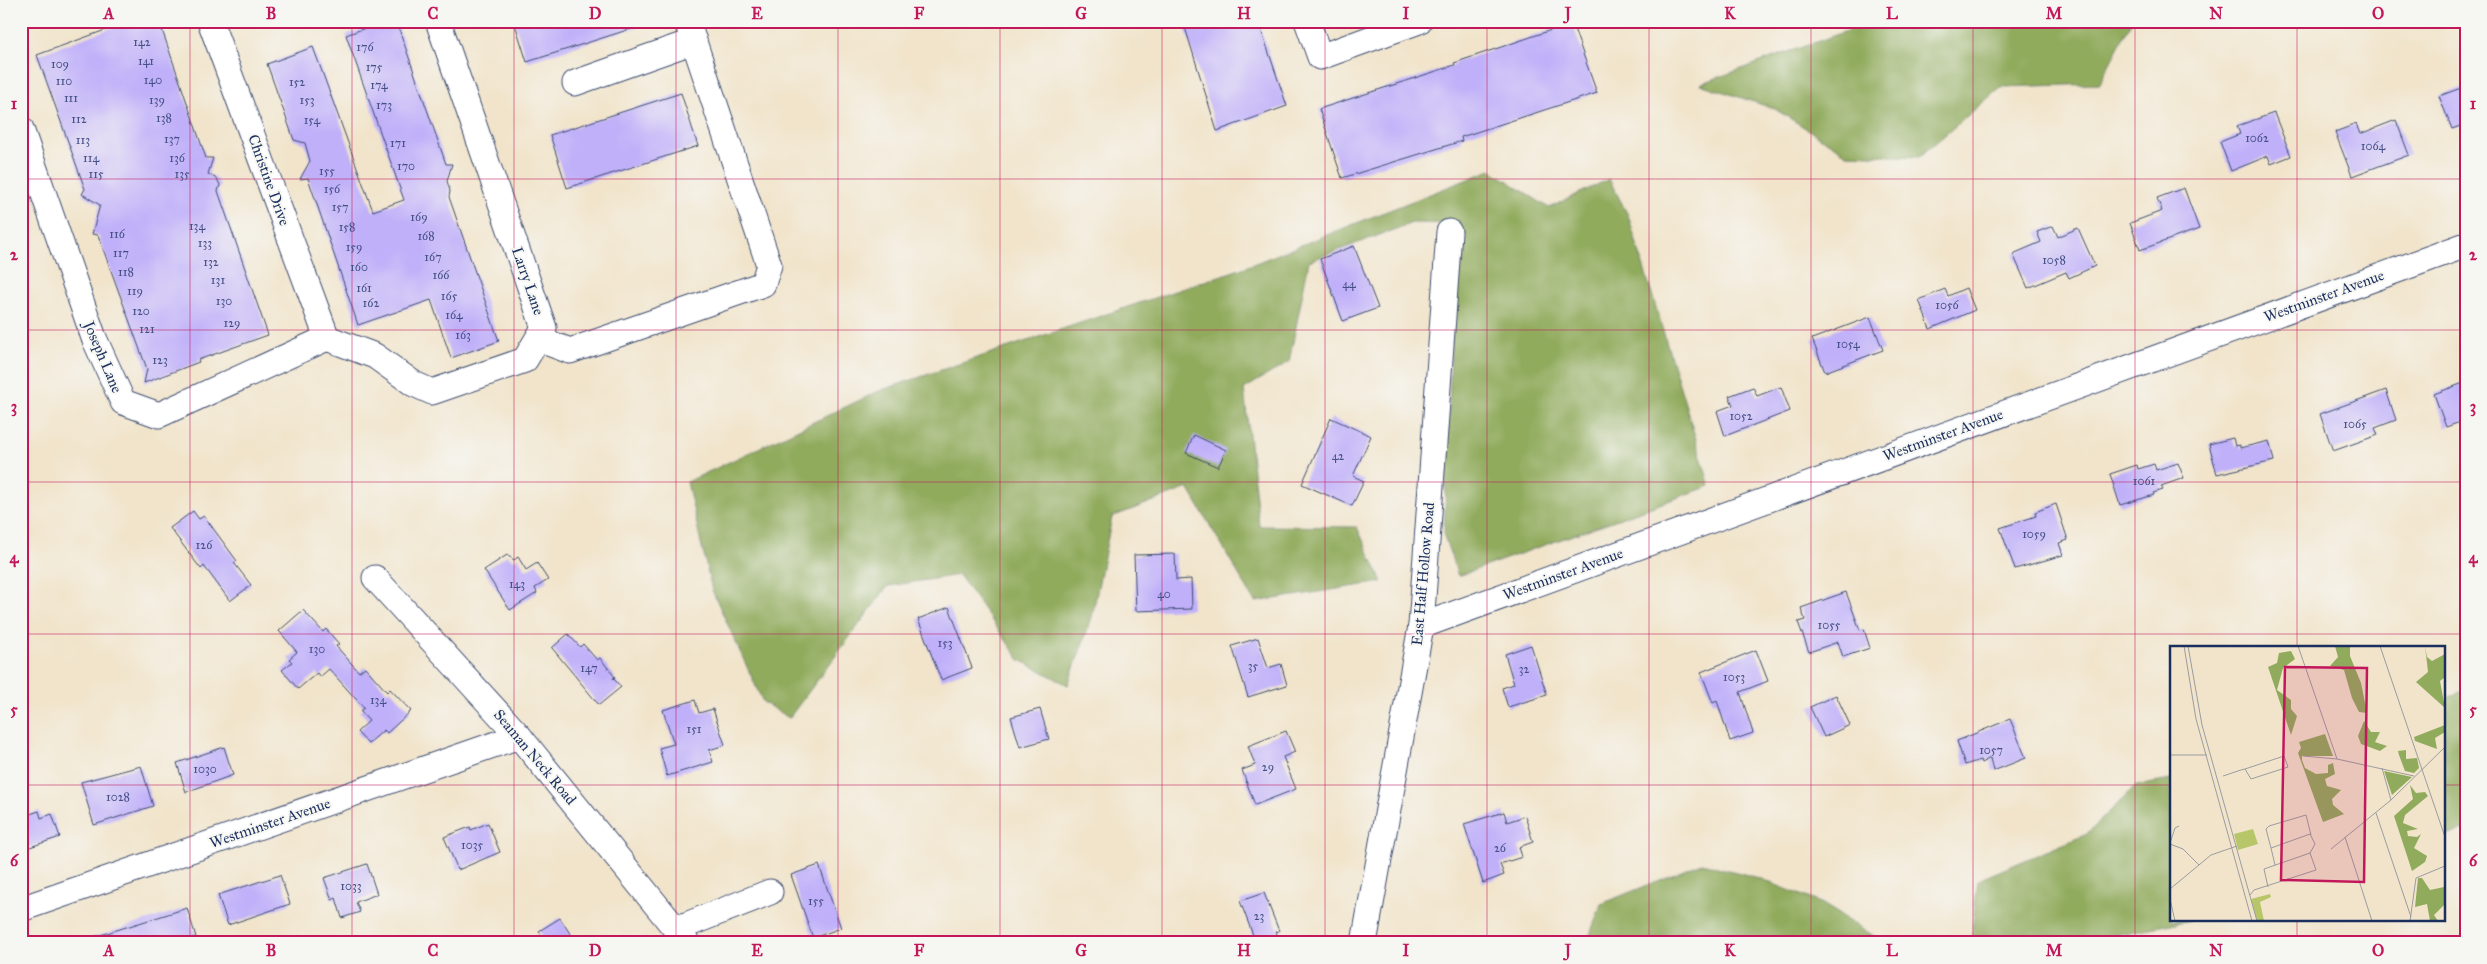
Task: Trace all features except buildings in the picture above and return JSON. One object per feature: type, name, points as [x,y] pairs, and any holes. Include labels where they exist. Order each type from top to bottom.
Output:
[{"type":"street","name":"Christine Drive","points":[[210,21],[327,338]]},
{"type":"street","name":"Larry Lane","points":[[327,338],[375,356],[414,384],[432,392],[525,360],[544,328],[438,21]]},
{"type":"street","points":[[1307,21],[1320,57],[1419,21]]},
{"type":"street","points":[[538,339],[570,351],[763,284],[767,276],[768,265],[691,31],[575,83]]},
{"type":"street","name":"Joseph Lane","points":[[21,129],[94,338],[123,402],[158,415],[327,338]]},
{"type":"street","name":"East Half Hollow Road","points":[[1364,943],[1421,626],[1449,232]]},
{"type":"street","name":"Westminster Avenue","points":[[1421,626],[2466,245]]},
{"type":"street","name":"Seaman Neck Road","points":[[375,578],[519,736],[682,936]]},
{"type":"street","name":"Westminster Avenue","points":[[21,909],[519,736]]},
{"type":"street","points":[[682,936],[770,892]]},
{"type":"green space","points":[[1874,21],[2132,21],[2099,84],[2001,87],[1919,157],[1847,154],[1775,109],[1700,84]]},
{"type":"green space","points":[[1491,170],[1549,208],[1609,179],[1628,215],[1710,486],[1458,576],[1444,536],[1456,224],[1412,223],[1309,261],[1289,362],[1244,389],[1259,526],[1357,527],[1382,582],[1255,602],[1188,488],[1112,517],[1092,617],[1068,685],[1020,660],[959,575],[888,586],[789,718],[763,702],[712,590],[687,482],[879,391],[1243,268]]},
{"type":"green space","points":[[2466,690],[2466,828],[2444,838],[2444,699]]},
{"type":"green space","points":[[2170,780],[2170,922],[2181,922],[2074,943],[1971,943],[1978,880],[2087,834],[2136,786]]},
{"type":"green space","points":[[1702,863],[1759,878],[1823,904],[1877,938],[1869,943],[1587,943],[1601,904]]}]
